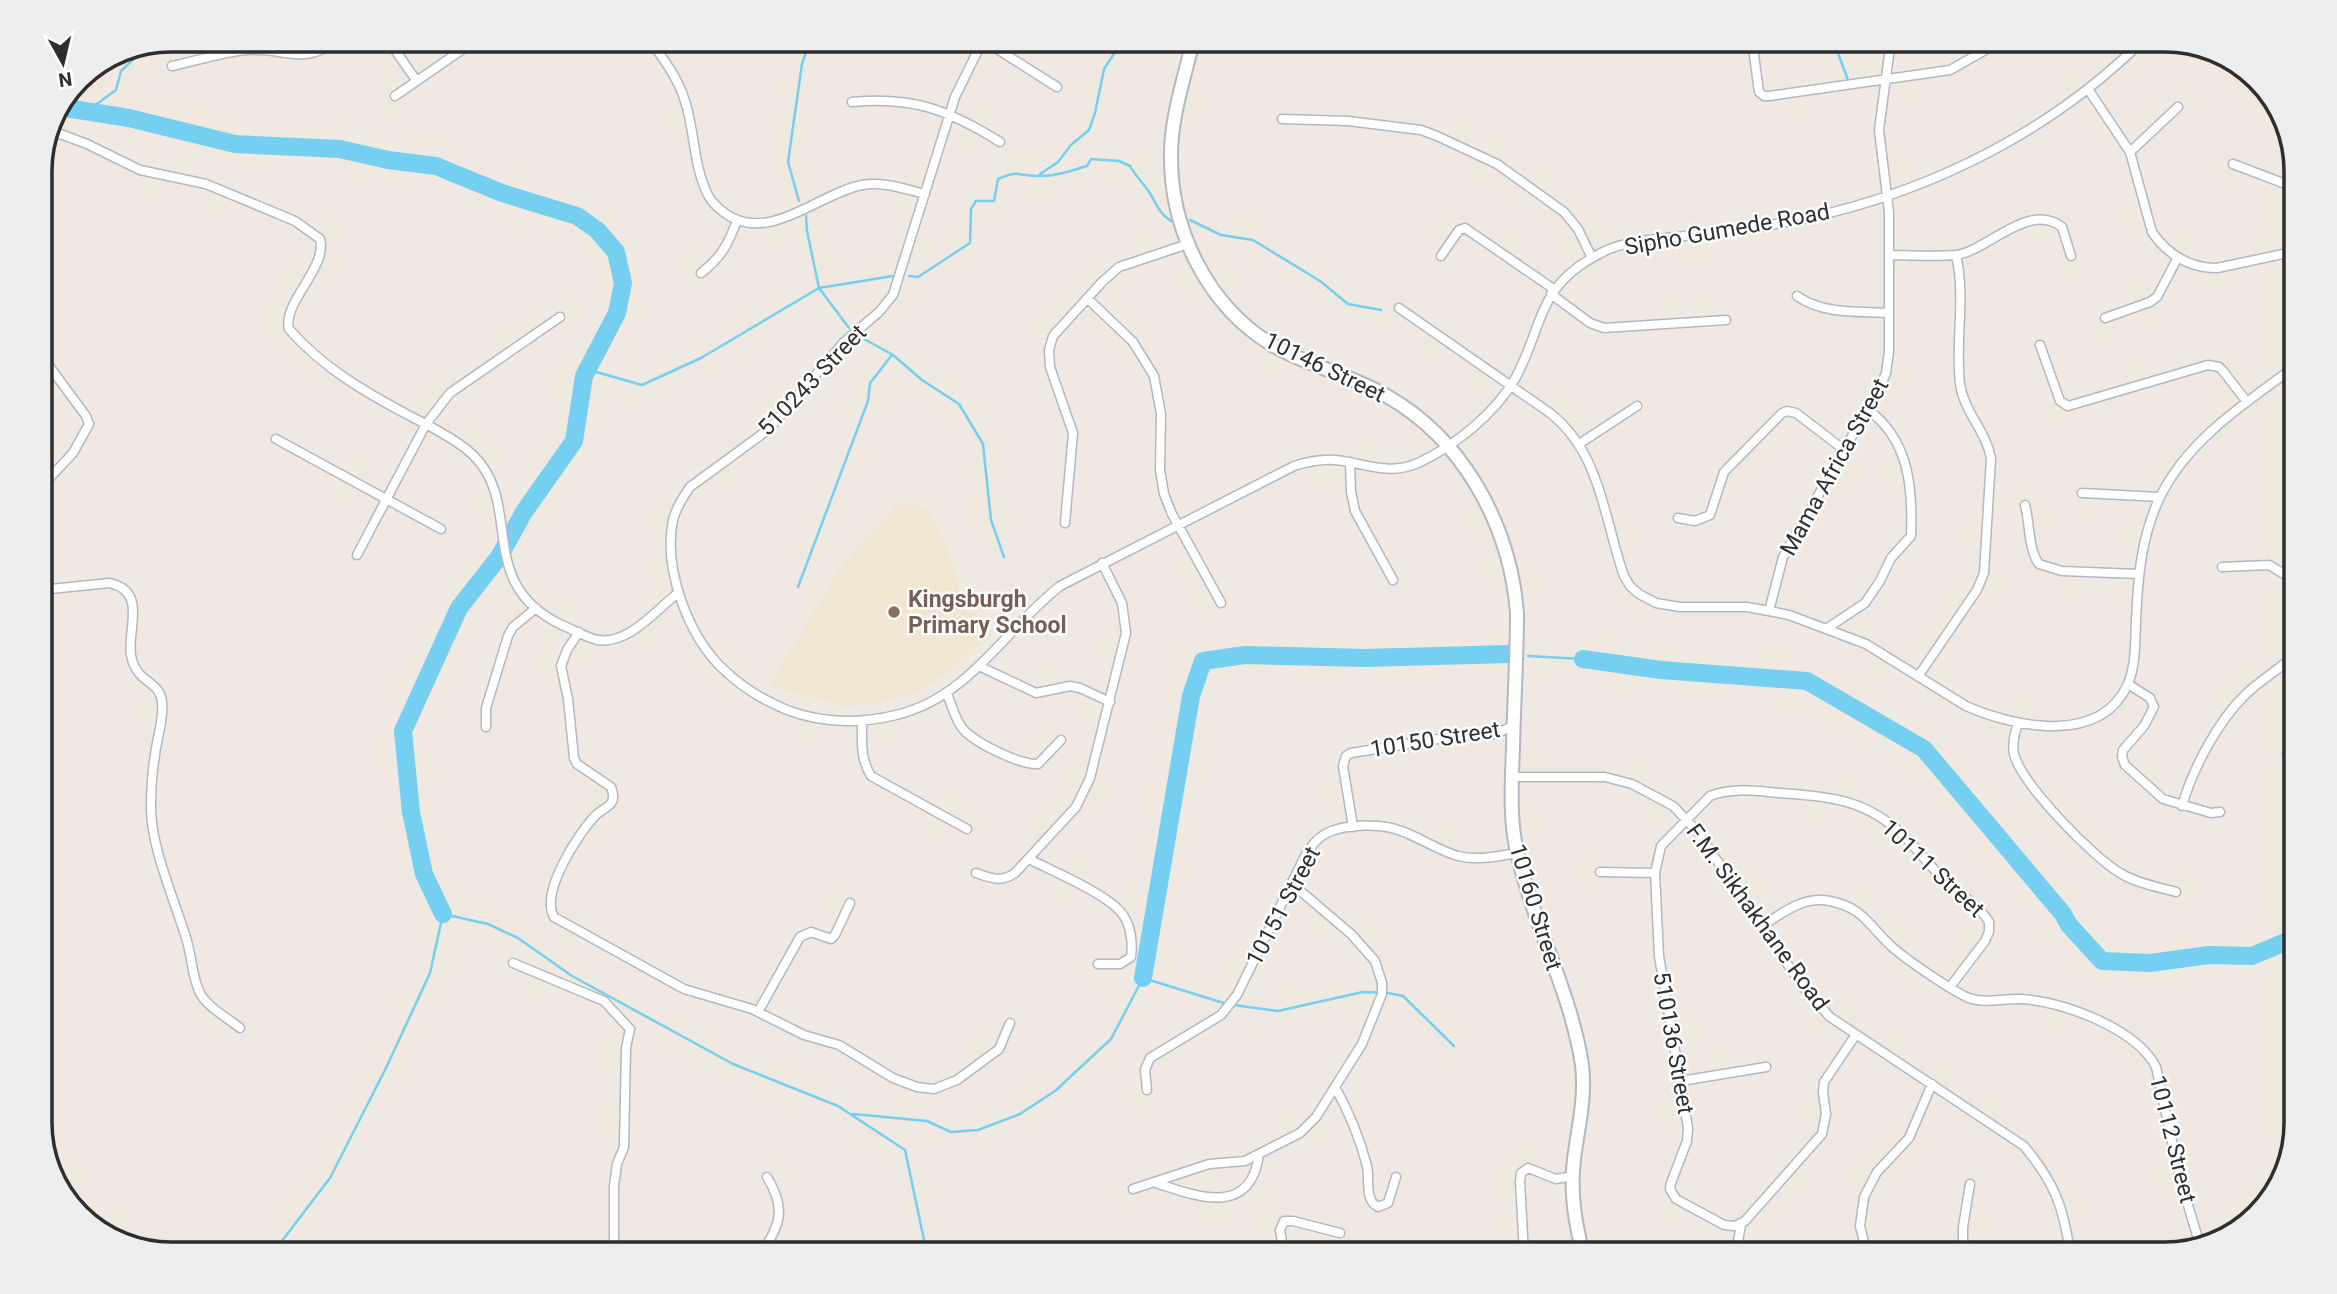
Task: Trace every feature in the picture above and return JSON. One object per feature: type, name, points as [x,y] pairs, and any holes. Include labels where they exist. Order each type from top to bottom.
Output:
[{"type":"street","points":[[172,66],[235,52]]},
{"type":"street","points":[[278,52],[317,52]]},
{"type":"street","points":[[396,52],[416,80]]},
{"type":"street","points":[[395,96],[458,52]]},
{"type":"street","points":[[658,52],[678,82],[685,102],[707,194],[719,208],[737,220],[750,223],[772,222],[849,188],[870,184],[881,183],[925,194]]},
{"type":"street","name":"510243 Street","points":[[978,52],[950,114],[898,283],[888,302],[843,343],[769,429],[702,477],[682,498],[673,518],[671,544],[678,593],[706,649],[743,685],[772,703],[800,714],[832,720],[862,721],[907,712],[947,694],[979,666],[1047,596],[1068,581],[1294,466],[1320,460],[1397,469],[1421,462],[1448,446]]},
{"type":"street","points":[[1002,52],[1057,87]]},
{"type":"street","name":"10146 Street","points":[[1190,52],[1174,124],[1171,154],[1174,197],[1188,244],[1211,288],[1258,335],[1296,357],[1362,383],[1386,396],[1424,423],[1448,446]]},
{"type":"street","points":[[1754,52],[1759,92],[1764,96],[1950,70],[1982,52]]},
{"type":"street","name":"Mama Africa Street","points":[[1769,611],[1783,558],[1886,373],[1890,255],[1888,195],[1880,145],[1880,112],[1889,52]]},
{"type":"street","name":"Sipho Gumede Road","points":[[1448,446],[1489,412],[1510,387],[1553,292],[1568,274],[1592,258],[1629,243],[1790,222],[1888,195],[1980,156],[2055,113],[2088,89],[2130,52]]},
{"type":"street","points":[[2088,89],[2130,152],[2148,223],[2158,241],[2177,259],[2204,268],[2217,268],[2284,254]]},
{"type":"street","points":[[852,103],[902,101],[967,121],[1000,142]]},
{"type":"street","points":[[2130,152],[2178,107]]},
{"type":"street","points":[[1282,119],[1349,121],[1421,130],[1444,139],[1497,164],[1564,212],[1578,229],[1592,258]]},
{"type":"street","points":[[59,134],[140,170],[206,184],[295,221],[320,239],[320,253],[289,317],[289,330],[313,356],[341,377],[426,424],[473,454],[488,474],[494,488],[511,575],[526,600],[536,608],[557,622],[596,640],[611,640],[624,636],[678,593]]},
{"type":"street","points":[[2233,164],[2284,183]]},
{"type":"street","points":[[701,273],[723,253],[737,220]]},
{"type":"street","points":[[1890,255],[1956,255],[1973,249],[2019,224],[2046,220],[2062,227],[2071,256]]},
{"type":"street","points":[[1441,256],[1459,230],[1465,228],[1553,292],[1590,323],[1604,328],[1726,320]]},
{"type":"street","points":[[1065,523],[1073,433],[1050,367],[1049,350],[1053,336],[1119,267],[1188,244]]},
{"type":"street","points":[[1919,675],[1978,590],[1984,573],[1990,458],[1961,388],[1960,275],[1956,255]]},
{"type":"street","points":[[2105,318],[2157,297],[2177,259]]},
{"type":"street","points":[[1797,296],[1811,305],[1825,309],[1889,313]]},
{"type":"street","points":[[1087,298],[1133,342],[1154,376],[1161,414],[1161,483],[1167,502],[1221,603]]},
{"type":"street","points":[[1399,308],[1559,421],[1578,444],[1596,477],[1624,576],[1639,594],[1665,606],[1738,607],[1769,611],[1866,644],[1966,706],[2018,723],[2057,726],[2083,722],[2107,710],[2128,684],[2134,652],[2138,574],[2145,534],[2160,497],[2178,467],[2194,447],[2284,375]]},
{"type":"street","points":[[357,555],[426,424],[450,393],[560,317]]},
{"type":"street","points":[[2040,345],[2060,401],[2068,406],[2208,365],[2219,367],[2247,402]]},
{"type":"street","points":[[53,372],[86,416],[89,424],[73,453],[53,474]]},
{"type":"street","points":[[1578,444],[1637,407]]},
{"type":"street","points":[[1826,629],[1865,603],[1891,558],[1911,536],[1907,467],[1890,430],[1867,409]]},
{"type":"street","points":[[1678,518],[1695,521],[1710,514],[1724,472],[1782,413],[1796,413],[1843,449]]},
{"type":"street","points":[[276,439],[441,529]]},
{"type":"street","name":"10160 Street","points":[[1448,446],[1486,502],[1510,567],[1517,613],[1512,806],[1517,853],[1570,1013],[1581,1063],[1583,1101],[1573,1177],[1574,1217],[1580,1242]]},
{"type":"street","points":[[1350,463],[1355,511],[1393,580]]},
{"type":"street","points":[[2082,492],[2160,497]]},
{"type":"street","points":[[2025,505],[2034,556],[2039,564],[2062,571],[2138,574]]},
{"type":"street","points":[[976,873],[997,880],[1007,879],[1068,818],[1082,798],[1090,778],[1126,633],[1122,603],[1102,563]]},
{"type":"street","points":[[2222,567],[2269,565],[2284,574]]},
{"type":"street","points":[[53,587],[80,588],[109,583],[117,585],[130,596],[134,614],[131,653],[135,668],[138,675],[156,687],[162,705],[151,807],[156,844],[200,992],[240,1028]]},
{"type":"street","points":[[486,727],[486,708],[508,636],[515,625],[536,608]]},
{"type":"street","points":[[579,632],[567,650],[561,666],[570,710],[574,758],[577,764],[611,787],[613,799],[611,804],[596,814],[583,831],[557,875],[549,904],[551,912],[558,920],[684,989],[758,1012],[804,1035],[839,1045],[893,1079],[926,1089],[951,1084],[996,1052],[1010,1023]]},
{"type":"street","points":[[2182,806],[2193,771],[2235,706],[2284,663]]},
{"type":"street","points":[[979,666],[1036,693],[1070,686],[1110,702]]},
{"type":"street","points":[[2128,684],[2150,698],[2154,707],[2144,726],[2123,750],[2123,761],[2158,796],[2182,806],[2211,813],[2220,812]]},
{"type":"street","points":[[947,694],[965,732],[1015,760],[1038,764],[1061,740]]},
{"type":"street","points":[[862,721],[861,752],[871,776],[967,829]]},
{"type":"street","points":[[2018,723],[2014,741],[2017,762],[2029,781],[2063,821],[2120,874],[2176,892]]},
{"type":"street","name":"10150 Street","points":[[1353,827],[1343,766],[1344,760],[1351,753],[1469,734],[1495,734],[1513,726]]},
{"type":"street","name":"F.M. Sikhakhane Road","points":[[1512,776],[1595,777],[1620,781],[1660,797],[1687,818],[1815,1003],[1855,1036],[2009,1134],[2029,1152],[2046,1173],[2061,1204],[2068,1242]]},
{"type":"street","name":"10111 Street","points":[[1687,818],[1710,796],[1739,790],[1843,799],[1886,821],[1989,922],[1985,941],[1950,987]]},
{"type":"street","name":"510136 Street","points":[[1687,818],[1661,846],[1655,873],[1659,956],[1688,1136],[1671,1183],[1672,1195],[1724,1225],[1741,1225]]},
{"type":"street","name":"10151 Street","points":[[1147,1090],[1145,1070],[1150,1058],[1209,1023],[1231,1003],[1304,858],[1325,834],[1370,825],[1393,828],[1459,856],[1483,858],[1517,853]]},
{"type":"street","points":[[1029,859],[1104,899],[1123,914],[1129,928],[1131,957],[1120,964],[1098,964]]},
{"type":"street","points":[[1600,872],[1655,873]]},
{"type":"street","points":[[1133,1189],[1209,1164],[1245,1161],[1310,1125],[1369,1030],[1378,1007],[1382,983],[1375,961],[1367,950],[1291,883]]},
{"type":"street","name":"10112 Street","points":[[1762,926],[1795,905],[1811,900],[1828,900],[1847,905],[1867,918],[1889,945],[1965,996],[1980,1000],[2031,1000],[2063,1007],[2109,1026],[2153,1060],[2159,1076],[2180,1180],[2197,1237]]},
{"type":"street","points":[[758,1012],[800,937],[811,932],[831,939],[850,903]]},
{"type":"street","points":[[513,963],[604,1001],[630,1029],[625,1048],[624,1147],[617,1164],[614,1186],[614,1242]]},
{"type":"street","points":[[1737,1242],[1741,1225],[1822,1134],[1826,1114],[1822,1093],[1824,1082],[1855,1036]]},
{"type":"street","points":[[1681,1081],[1766,1067]]},
{"type":"street","points":[[1864,1242],[1860,1226],[1864,1197],[1877,1172],[1909,1138],[1932,1084]]},
{"type":"street","points":[[1335,1087],[1347,1109],[1367,1166],[1373,1204],[1378,1207],[1388,1203],[1396,1177]]},
{"type":"street","points":[[1155,1183],[1192,1195],[1227,1196],[1240,1192],[1249,1184],[1254,1177],[1259,1155]]},
{"type":"street","points":[[1523,1242],[1521,1173],[1528,1168],[1556,1179],[1573,1177]]},
{"type":"street","points":[[767,1177],[774,1189],[780,1211],[775,1231],[768,1242]]},
{"type":"street","points":[[1963,1242],[1970,1184]]},
{"type":"street","points":[[1282,1242],[1280,1230],[1284,1221],[1340,1233]]},
{"type":"shaded area","name":"Kingsburgh Primary School","points":[[914,503],[928,512],[947,548],[960,593],[988,630],[980,644],[931,684],[914,694],[884,701],[845,706],[769,686],[842,566],[896,506]]},
{"type":"waterway","points":[[799,201],[788,162],[806,52]]},
{"type":"waterway","points":[[1040,174],[1058,162],[1071,145],[1089,130],[1104,69],[1115,52]]},
{"type":"waterway","points":[[1838,52],[1848,80]]},
{"type":"waterway","points":[[86,112],[116,90],[121,71],[133,60]]},
{"type":"waterway","points":[[71,109],[129,118],[235,144],[340,149],[388,160],[436,166],[502,193],[577,216],[597,230],[616,252],[623,283],[617,313],[584,376],[574,441],[524,512],[499,557],[459,608],[403,731],[411,812],[424,874],[443,914]]},
{"type":"waterway","points":[[909,276],[918,277],[970,243],[971,209],[976,201],[994,201],[998,179],[1010,175],[1049,176],[1087,166],[1091,159],[1119,161],[1130,166],[1160,211],[1171,221]]},
{"type":"waterway","points":[[806,216],[819,288],[849,328]]},
{"type":"waterway","points":[[1190,220],[1221,235],[1253,240],[1320,281],[1348,304],[1381,310]]},
{"type":"waterway","points":[[589,370],[642,385],[701,358],[819,288],[893,276]]},
{"type":"waterway","points":[[857,335],[893,355],[922,380],[959,404],[983,444],[991,520],[1004,557]]},
{"type":"waterway","points":[[798,587],[868,401],[870,383],[892,355]]},
{"type":"waterway","points":[[1143,978],[1191,696],[1203,661],[1245,655],[1365,658],[1509,654]]},
{"type":"waterway","points":[[1528,656],[1583,659]]},
{"type":"waterway","points":[[1583,659],[1661,670],[1807,681],[1924,749],[2063,914],[2069,925],[2102,961],[2150,963],[2209,955],[2252,956],[2284,942]]},
{"type":"waterway","points":[[281,1242],[330,1178],[386,1068],[430,973],[443,914],[488,924],[518,938],[572,976],[733,1064],[838,1106],[905,1150],[924,1242]]},
{"type":"waterway","points":[[853,1114],[927,1121],[951,1132],[978,1130],[1020,1114],[1055,1091],[1111,1039],[1143,978],[1227,1004]]},
{"type":"waterway","points":[[1233,1005],[1278,1011],[1363,992],[1388,993],[1403,996],[1454,1046]]},
{"type":"place","name":"Kingsburgh Primary School","points":[[894,612]]}]
